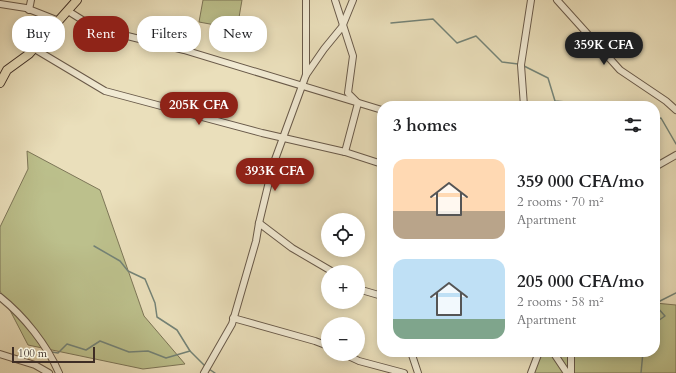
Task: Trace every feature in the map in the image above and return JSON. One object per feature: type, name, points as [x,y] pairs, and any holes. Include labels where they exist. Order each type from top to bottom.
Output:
[{"type":"main road","points":[[63,16],[78,0]]},
{"type":"main road","points":[[0,83],[7,70],[29,52]]},
{"type":"street","points":[[29,10],[31,0]]},
{"type":"street","points":[[306,0],[306,75]]},
{"type":"street","points":[[335,0],[342,27],[353,56],[348,93],[358,103]]},
{"type":"street","points":[[204,372],[234,318],[256,241],[273,165],[306,75],[342,27],[353,0]]},
{"type":"street","points":[[524,101],[521,65],[531,0]]},
{"type":"street","points":[[557,0],[620,70],[666,101],[676,110]]},
{"type":"street","points":[[0,4],[29,10],[47,16]]},
{"type":"street","points":[[68,11],[95,28],[184,50],[377,109]]},
{"type":"street","points":[[41,52],[105,91],[345,152],[377,162]]},
{"type":"street","points":[[345,152],[358,103]]},
{"type":"street","points":[[660,165],[676,155]]},
{"type":"street","points":[[259,223],[292,248],[321,265]]},
{"type":"street","points":[[365,291],[377,295]]},
{"type":"street","points":[[0,296],[13,307],[44,347],[52,358],[59,373]]},
{"type":"street","points":[[234,318],[321,343]]},
{"type":"street","points":[[0,354],[29,363],[49,373]]},
{"type":"street","points":[[413,357],[418,373]]},
{"type":"street","points":[[531,373],[537,357]]},
{"type":"street","points":[[557,357],[568,373]]},
{"type":"street","points":[[571,357],[571,373]]},
{"type":"street","points":[[359,361],[404,373]]},
{"type":"green space","points":[[203,0],[242,0],[239,16],[209,16],[209,24],[201,22],[200,16]]},
{"type":"green space","points":[[27,151],[100,190],[144,316],[185,364],[143,369],[28,345],[0,291],[0,227],[28,169]]},
{"type":"green space","points":[[660,303],[676,305],[676,373],[532,373],[537,357],[660,357]]},
{"type":"waterway","points":[[391,23],[433,19],[457,43],[476,36],[502,62],[518,64]]},
{"type":"waterway","points":[[524,66],[548,78],[555,101]]},
{"type":"waterway","points":[[660,118],[676,144]]},
{"type":"waterway","points":[[94,246],[120,261],[128,271],[145,279],[155,303],[157,317],[177,330],[190,351],[206,367]]},
{"type":"waterway","points":[[660,301],[676,293]]},
{"type":"waterway","points":[[660,310],[665,316],[660,320]]},
{"type":"waterway","points":[[52,352],[58,353],[67,344],[86,350],[100,341],[129,352],[148,351],[166,358],[190,351]]},
{"type":"waterway","points":[[641,373],[643,357]]},
{"type":"waterway","points":[[209,369],[215,373]]}]
